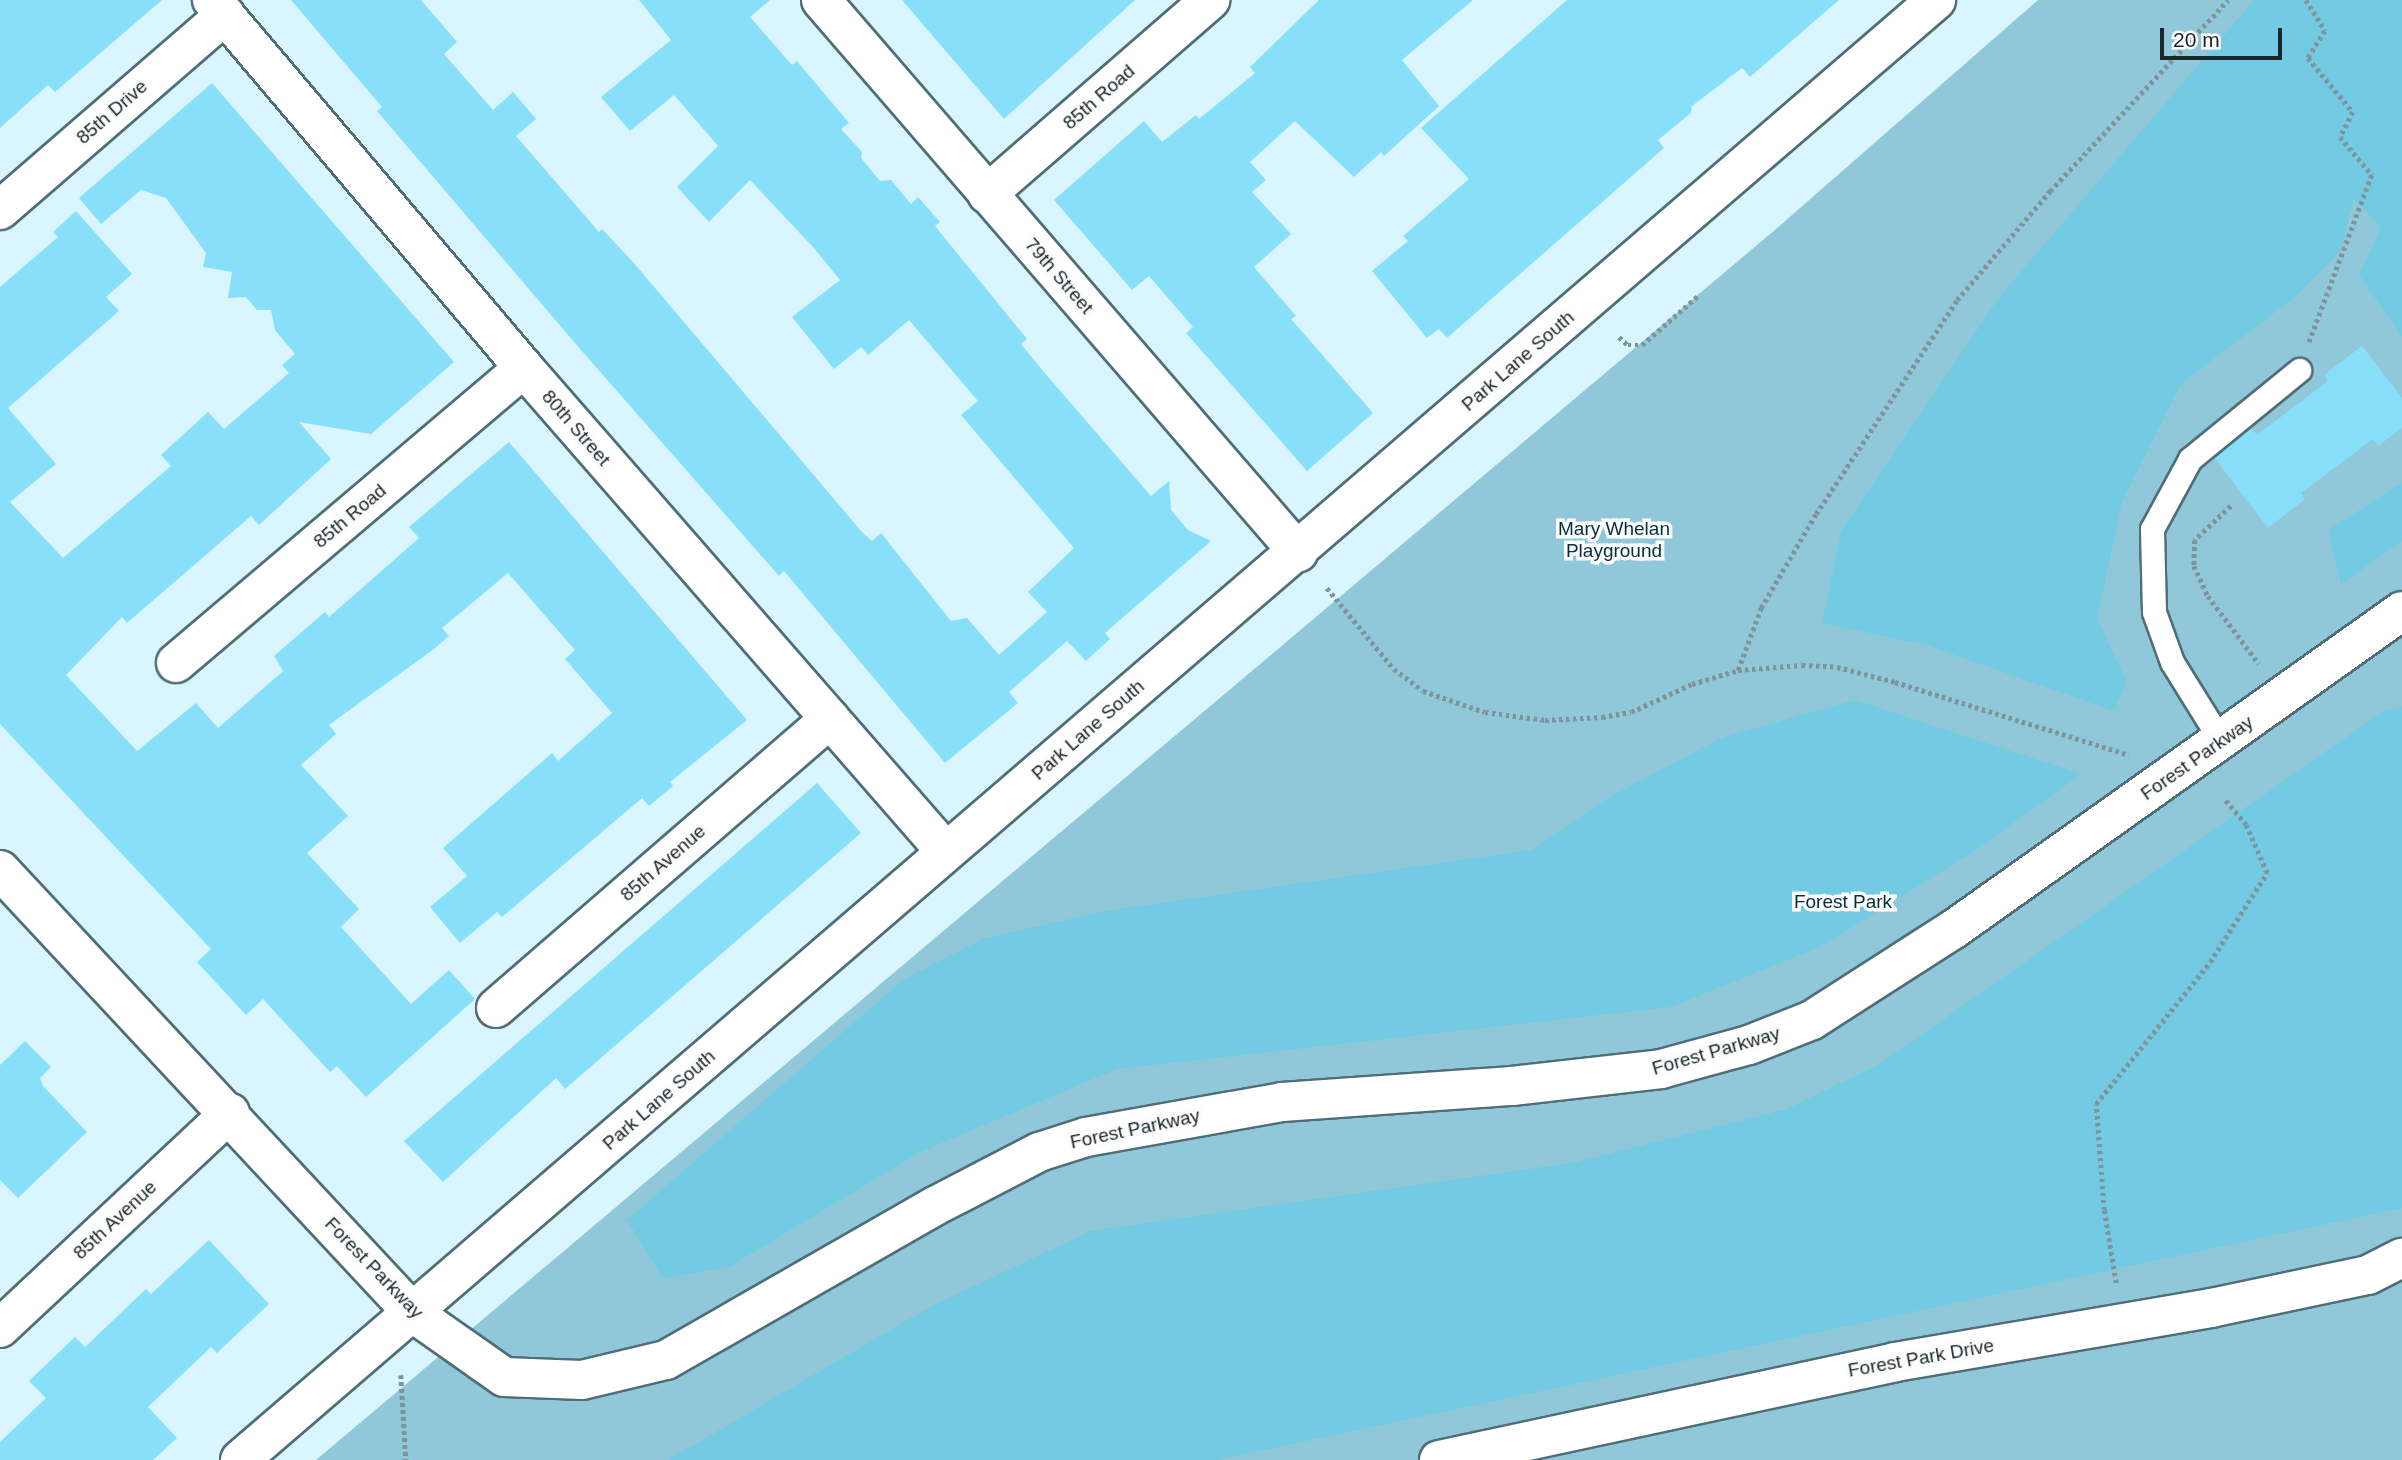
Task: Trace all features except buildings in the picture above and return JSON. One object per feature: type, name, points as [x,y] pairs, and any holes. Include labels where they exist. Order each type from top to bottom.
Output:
[{"type":"street","name":"79th Street","points":[[821,0],[1297,552]]},
{"type":"street","name":"85th Road","points":[[987,194],[1210,0]]},
{"type":"street","name":"Park Lane South","points":[[240,1460],[1936,0]]},
{"type":"street","name":"85th Drive","points":[[0,210],[218,8]]},
{"type":"street","name":"80th Street","points":[[218,8],[524,368],[946,852]]},
{"type":"street","name":"85th Road","points":[[176,663],[524,368]]},
{"type":"street","name":"Forest Parkway","points":[[0,870],[230,1113],[413,1313],[504,1377],[582,1380],[666,1360],[947,1200],[1039,1152],[1086,1137],[1282,1102],[1512,1086],[1661,1069],[1749,1045],[1812,1020],[1954,929],[2402,611]]},
{"type":"street","name":"85th Avenue","points":[[496,1008],[830,719]]},
{"type":"street","name":"85th Avenue","points":[[0,1328],[230,1113]]},
{"type":"street","name":"Forest Park Drive","points":[[1438,1460],[1895,1362],[2211,1308],[2355,1278],[2402,1258]]},
{"type":"lane","points":[[2221,741],[2172,662],[2154,612],[2152,529],[2190,459],[2299,370]]},
{"type":"path","points":[[1738,670],[1761,608],[1810,525],[1957,300],[2050,191],[2228,0]]},
{"type":"path","points":[[2299,370],[2372,175],[2340,137],[2353,112],[2308,58],[2325,31],[2306,0]]},
{"type":"path","points":[[1619,337],[1628,345],[1642,345],[1700,294]]},
{"type":"path","points":[[2231,506],[2195,540],[2194,566],[2208,596],[2260,664]]},
{"type":"path","points":[[1327,588],[1394,668],[1423,691],[1485,712],[1545,720],[1602,717],[1631,712],[1692,684],[1738,670],[1777,664],[1838,667],[2091,740],[2133,757]]},
{"type":"path","points":[[2117,1291],[2104,1210],[2095,1104],[2210,962],[2267,873],[2246,825],[2225,800]]},
{"type":"path","points":[[401,1374],[406,1460]]},
{"type":"green space","name":"Forest Park","points":[[2038,0],[2402,0],[2402,1460],[316,1460],[1776,229]]},
{"type":"green space","points":[[2254,0],[2402,0],[2402,337],[2359,275],[2381,227],[2354,199],[2340,251],[2296,296],[2181,384],[2122,502],[2097,619],[2127,682],[2114,711],[1926,645],[1822,623],[1841,531],[2000,296]]},
{"type":"green space","points":[[2402,483],[2402,541],[2341,584],[2328,530]]},
{"type":"green space","points":[[1855,700],[2081,774],[1973,852],[1820,947],[1671,1007],[1117,1069],[920,1152],[731,1266],[663,1279],[627,1220],[904,979],[985,938],[1106,911],[1532,850],[1608,798],[1721,738]]},
{"type":"green space","points":[[2402,707],[2402,1208],[1217,1460],[668,1460],[930,1307],[1090,1231],[1572,1163],[1787,1109],[1881,1063],[2382,712]]},
{"type":"park label","name":"Mary Whelan Playground","points":[[1614,540]]}]
